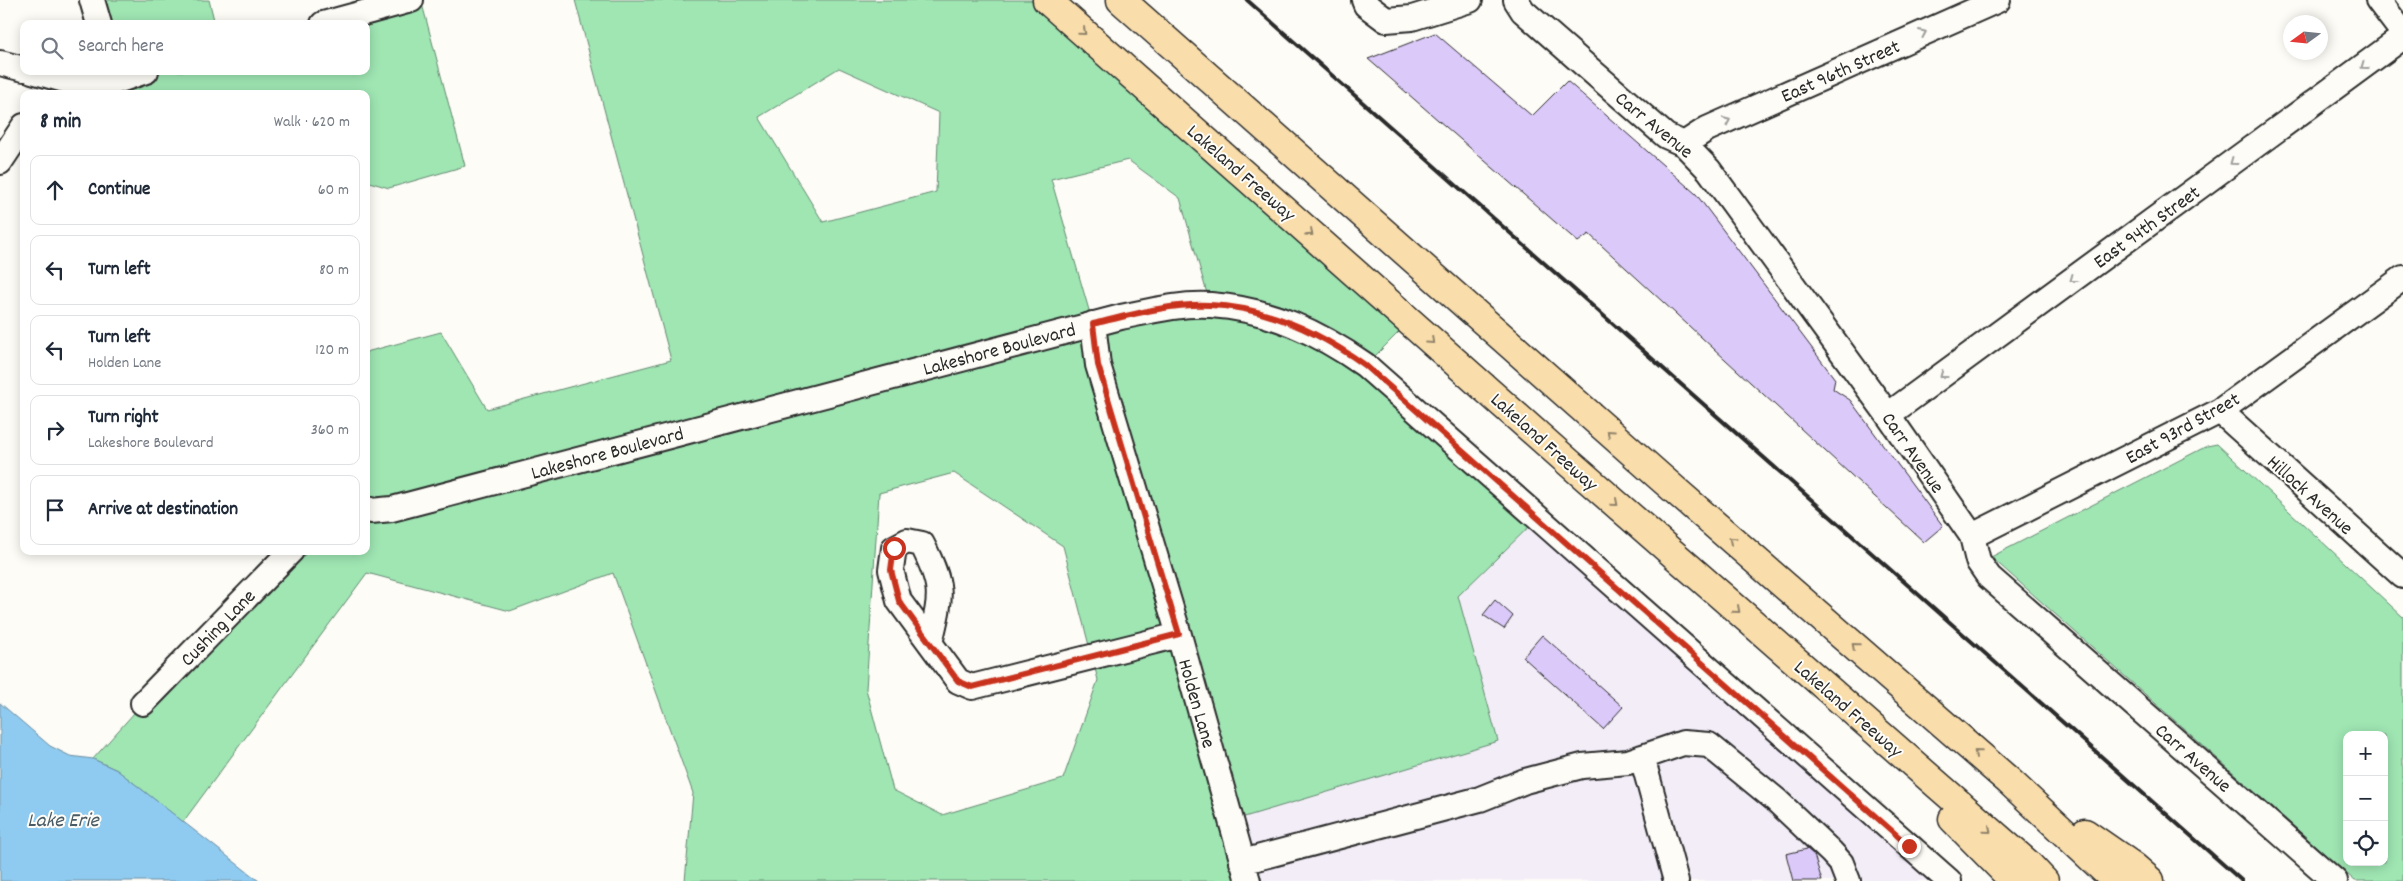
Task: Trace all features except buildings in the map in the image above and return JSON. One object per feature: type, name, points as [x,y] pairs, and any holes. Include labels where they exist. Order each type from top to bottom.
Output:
[{"type":"highway","name":"Lakeland Freeway","points":[[1047,0],[2044,881]]},
{"type":"highway","points":[[1121,0],[1660,477],[2009,781],[2116,881]]},
{"type":"highway","points":[[1873,728],[1973,842],[2014,881]]},
{"type":"highway","points":[[2009,781],[2134,867],[2150,881]]},
{"type":"street","points":[[92,0],[98,20]]},
{"type":"street","points":[[338,20],[411,0]]},
{"type":"street","points":[[1364,0],[1366,5],[1386,20],[1412,18],[1470,0]]},
{"type":"street","name":"Carr Avenue","points":[[1516,0],[1524,11],[1666,136],[1684,144],[1709,170],[1888,415],[1972,536],[1978,561],[1989,577],[2335,881]]},
{"type":"street","name":"East 96th Street","points":[[1684,144],[1707,129],[1998,0]]},
{"type":"street","points":[[2378,0],[2403,33]]},
{"type":"street","name":"East 94th Street","points":[[1888,415],[2403,37]]},
{"type":"street","points":[[0,63],[20,68]]},
{"type":"street","points":[[44,81],[82,85],[114,82],[134,75]]},
{"type":"street","points":[[0,162],[20,132]]},
{"type":"street","name":"East 93rd Street","points":[[1972,536],[2220,411],[2403,278]]},
{"type":"street","name":"Lakeshore Boulevard","points":[[370,511],[392,509],[1093,324],[1165,308],[1210,305],[1255,312],[1299,326],[1332,342],[1365,365],[1949,881]]},
{"type":"street","name":"Holden Lane","points":[[1093,324],[1098,365],[1179,634],[1245,872]]},
{"type":"street","name":"Hillock Avenue","points":[[2220,411],[2398,563]]},
{"type":"street","name":"Cushing Lane","points":[[143,703],[287,555]]},
{"type":"street","points":[[930,643],[958,681],[972,687],[1179,634]]},
{"type":"street","points":[[1245,872],[1480,799],[1525,781],[1582,766],[1628,762],[1683,743],[1709,745],[1776,800],[1831,852],[1841,864],[1848,881]]},
{"type":"street","points":[[1642,757],[1676,881]]},
{"type":"shaded area","points":[[1539,517],[1949,881],[1248,881],[1231,821],[1498,741],[1458,596]]},
{"type":"green space","points":[[93,0],[209,0],[214,20],[98,20]]},
{"type":"green space","points":[[421,0],[465,166],[389,188],[370,182],[370,90],[116,90],[112,75],[370,75],[370,22]]},
{"type":"green space","points":[[575,0],[1047,0],[1410,321],[1366,365],[1539,517],[1458,596],[1498,741],[1231,821],[1248,881],[685,881],[693,793],[613,573],[510,611],[367,573],[183,822],[117,770],[93,759],[143,703],[287,555],[370,555],[370,351],[441,332],[487,409],[671,360]],"holes":[[[839,68],[939,113],[936,192],[823,222],[759,117]],[[1128,160],[1180,198],[1210,304],[1093,324],[1051,179]],[[954,473],[1063,546],[1098,680],[1063,779],[942,815],[893,790],[866,689],[879,493]]]},
{"type":"green space","points":[[2217,444],[2403,617],[2403,881],[2355,881],[1991,557],[2207,446]]},
{"type":"water","name":"Lake Erie","points":[[0,703],[50,746],[70,756],[93,759],[117,770],[259,881],[0,881]]},
{"type":"railway","points":[[1247,0],[2242,881]]},
{"type":"route","points":[[894,548],[891,570],[899,601],[958,681],[972,687],[1179,634],[1098,365],[1093,324],[1165,308],[1210,305],[1255,312],[1299,326],[1332,342],[1365,365],[1909,846]]}]
